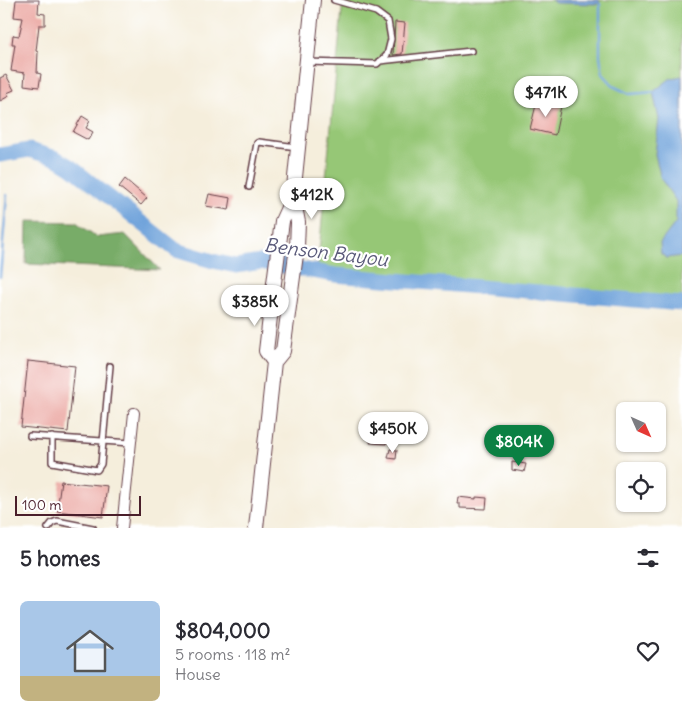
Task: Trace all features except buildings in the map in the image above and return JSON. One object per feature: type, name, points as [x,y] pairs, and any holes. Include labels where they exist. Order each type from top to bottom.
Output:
[{"type":"main road","points":[[274,362],[266,351],[282,221],[292,197],[313,0]]},
{"type":"main road","points":[[256,528],[274,362],[283,351],[297,247],[298,222],[292,197]]},
{"type":"street","points":[[122,528],[134,413]]},
{"type":"lane","points":[[307,62],[377,64],[387,55],[391,39],[388,21],[376,12],[334,0]]},
{"type":"lane","points":[[379,61],[471,51]]},
{"type":"lane","points":[[249,187],[257,143],[298,147]]},
{"type":"lane","points":[[52,437],[52,462],[96,470],[101,464],[110,366]]},
{"type":"lane","points":[[30,436],[131,443]]},
{"type":"lane","points":[[48,528],[52,523],[58,521],[93,528]]},
{"type":"green space","points":[[343,0],[682,0],[682,302],[317,272]]},
{"type":"green space","points":[[27,221],[76,222],[97,237],[125,234],[160,270],[26,264]]},
{"type":"water","points":[[551,0],[599,0],[600,4],[555,3]]},
{"type":"water","points":[[682,76],[682,256],[667,258],[661,254],[660,243],[676,222],[676,201],[661,179],[655,154],[659,119],[653,92],[671,78]]},
{"type":"waterway","points":[[600,4],[600,56],[603,74],[615,87],[630,94],[653,92]]},
{"type":"waterway","name":"Benson Bayou","points":[[0,155],[29,150],[56,158],[71,167],[176,250],[213,261],[236,266],[261,262],[335,275],[682,304]]},
{"type":"waterway","points":[[0,277],[7,195]]}]
